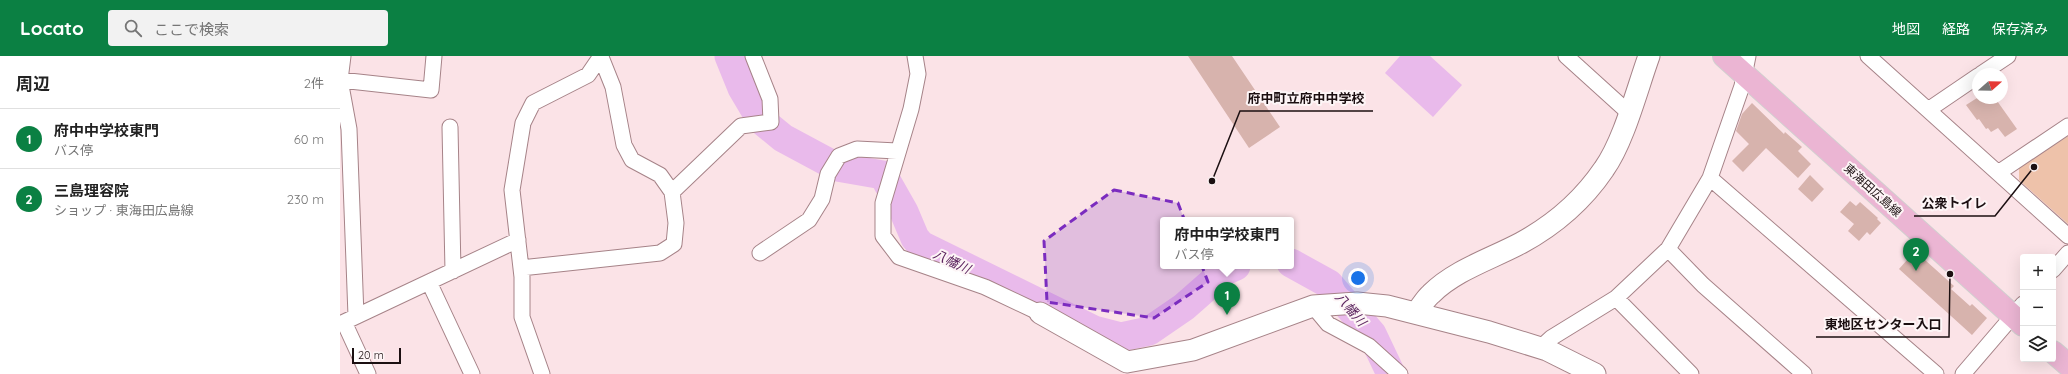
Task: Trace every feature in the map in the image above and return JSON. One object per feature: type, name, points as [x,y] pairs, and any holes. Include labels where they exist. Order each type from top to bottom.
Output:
[{"type":"main road","name":"東海田広島線","points":[[1724,56],[1746,65],[2020,315]]},
{"type":"main road","points":[[2056,355],[2068,365]]},
{"type":"street","points":[[343,56],[340,80],[345,138],[347,321],[368,374]]},
{"type":"street","points":[[340,80],[431,90],[434,56]]},
{"type":"street","points":[[672,192],[741,126],[771,122],[770,98],[753,56]]},
{"type":"street","points":[[916,56],[918,74],[911,109],[897,151],[883,203],[883,236],[899,257],[985,287],[1040,312],[1127,368],[1193,350],[1313,306],[1357,303],[1386,306],[1416,313],[1540,348],[1563,357],[1596,374]]},
{"type":"street","points":[[1566,56],[1629,113]]},
{"type":"street","points":[[1416,313],[1431,294],[1456,274],[1522,242],[1554,223],[1576,202],[1605,169],[1629,113],[1649,56]]},
{"type":"street","points":[[1868,56],[2068,236]]},
{"type":"street","points":[[1990,68],[2008,56]]},
{"type":"street","points":[[521,268],[660,253],[674,244],[676,222],[672,192],[660,175],[632,160],[624,145],[613,87],[601,57]]},
{"type":"street","points":[[542,374],[522,316],[521,268],[512,190],[523,123],[533,103],[588,75],[601,57]]},
{"type":"street","points":[[1540,348],[1552,338],[1616,298],[1668,249],[1710,178],[1746,65]]},
{"type":"street","points":[[1928,110],[1972,80]]},
{"type":"street","points":[[1998,173],[2068,126]]},
{"type":"street","points":[[450,127],[454,271]]},
{"type":"street","points":[[760,253],[809,220],[822,198],[828,174],[839,156],[857,149],[897,151]]},
{"type":"street","points":[[1710,178],[1936,374]]},
{"type":"street","points":[[347,321],[518,240]]},
{"type":"street","points":[[1668,249],[1703,285],[1804,374]]},
{"type":"street","points":[[2056,267],[2068,253]]},
{"type":"street","points":[[429,282],[472,374]]},
{"type":"street","points":[[1616,298],[1691,374]]},
{"type":"street","points":[[1313,306],[1328,324],[1369,346],[1400,374]]},
{"type":"street","points":[[1963,374],[2020,315]]},
{"type":"highlighted area","points":[[1114,190],[1178,203],[1208,282],[1154,318],[1047,302],[1044,241]]},
{"type":"shaded area","points":[[1400,56],[1430,56],[1462,85],[1433,117],[1385,73]]},
{"type":"shaded area","points":[[2068,136],[2068,224],[2019,180],[2019,168]]},
{"type":"building","points":[[1188,56],[1232,56],[1280,127],[1249,148]]},
{"type":"building","points":[[1972,101],[1972,104],[1999,104],[2017,129],[2005,137],[1998,128],[1991,132],[1988,128],[1986,129],[1979,119],[1977,120],[1966,105]]},
{"type":"building","points":[[1752,103],[1784,134],[1785,132],[1802,147],[1798,151],[1811,164],[1798,178],[1766,148],[1743,172],[1732,161],[1749,144],[1736,131],[1742,114]]},
{"type":"building","points":[[1810,175],[1824,189],[1812,202],[1798,189]]},
{"type":"building","points":[[1850,201],[1856,206],[1860,202],[1878,218],[1877,219],[1881,223],[1870,235],[1867,232],[1859,241],[1848,231],[1854,224],[1840,212]]},
{"type":"building","points":[[1915,251],[1954,286],[1951,289],[1970,306],[1972,304],[1987,318],[1972,335],[1899,269]]},
{"type":"waterway","name":"八幡川","points":[[729,56],[742,88],[761,120],[783,138],[837,167],[883,175],[904,212],[915,238],[921,245],[1094,330],[1121,337],[1149,331],[1184,307],[1225,271],[1229,269]]},
{"type":"waterway","name":"八幡川","points":[[1294,265],[1329,284],[1372,334],[1391,374]]},
{"type":"place","name":"公衆トイレ","points":[[2034,167]]},
{"type":"place","name":"府中町立府中中学校","points":[[1212,181]]},
{"type":"place","name":"三島理容院","points":[[1916,271]]},
{"type":"place","name":"東地区センター入口","points":[[1950,274]]},
{"type":"place","name":"府中中学校東門","points":[[1227,315]]}]
